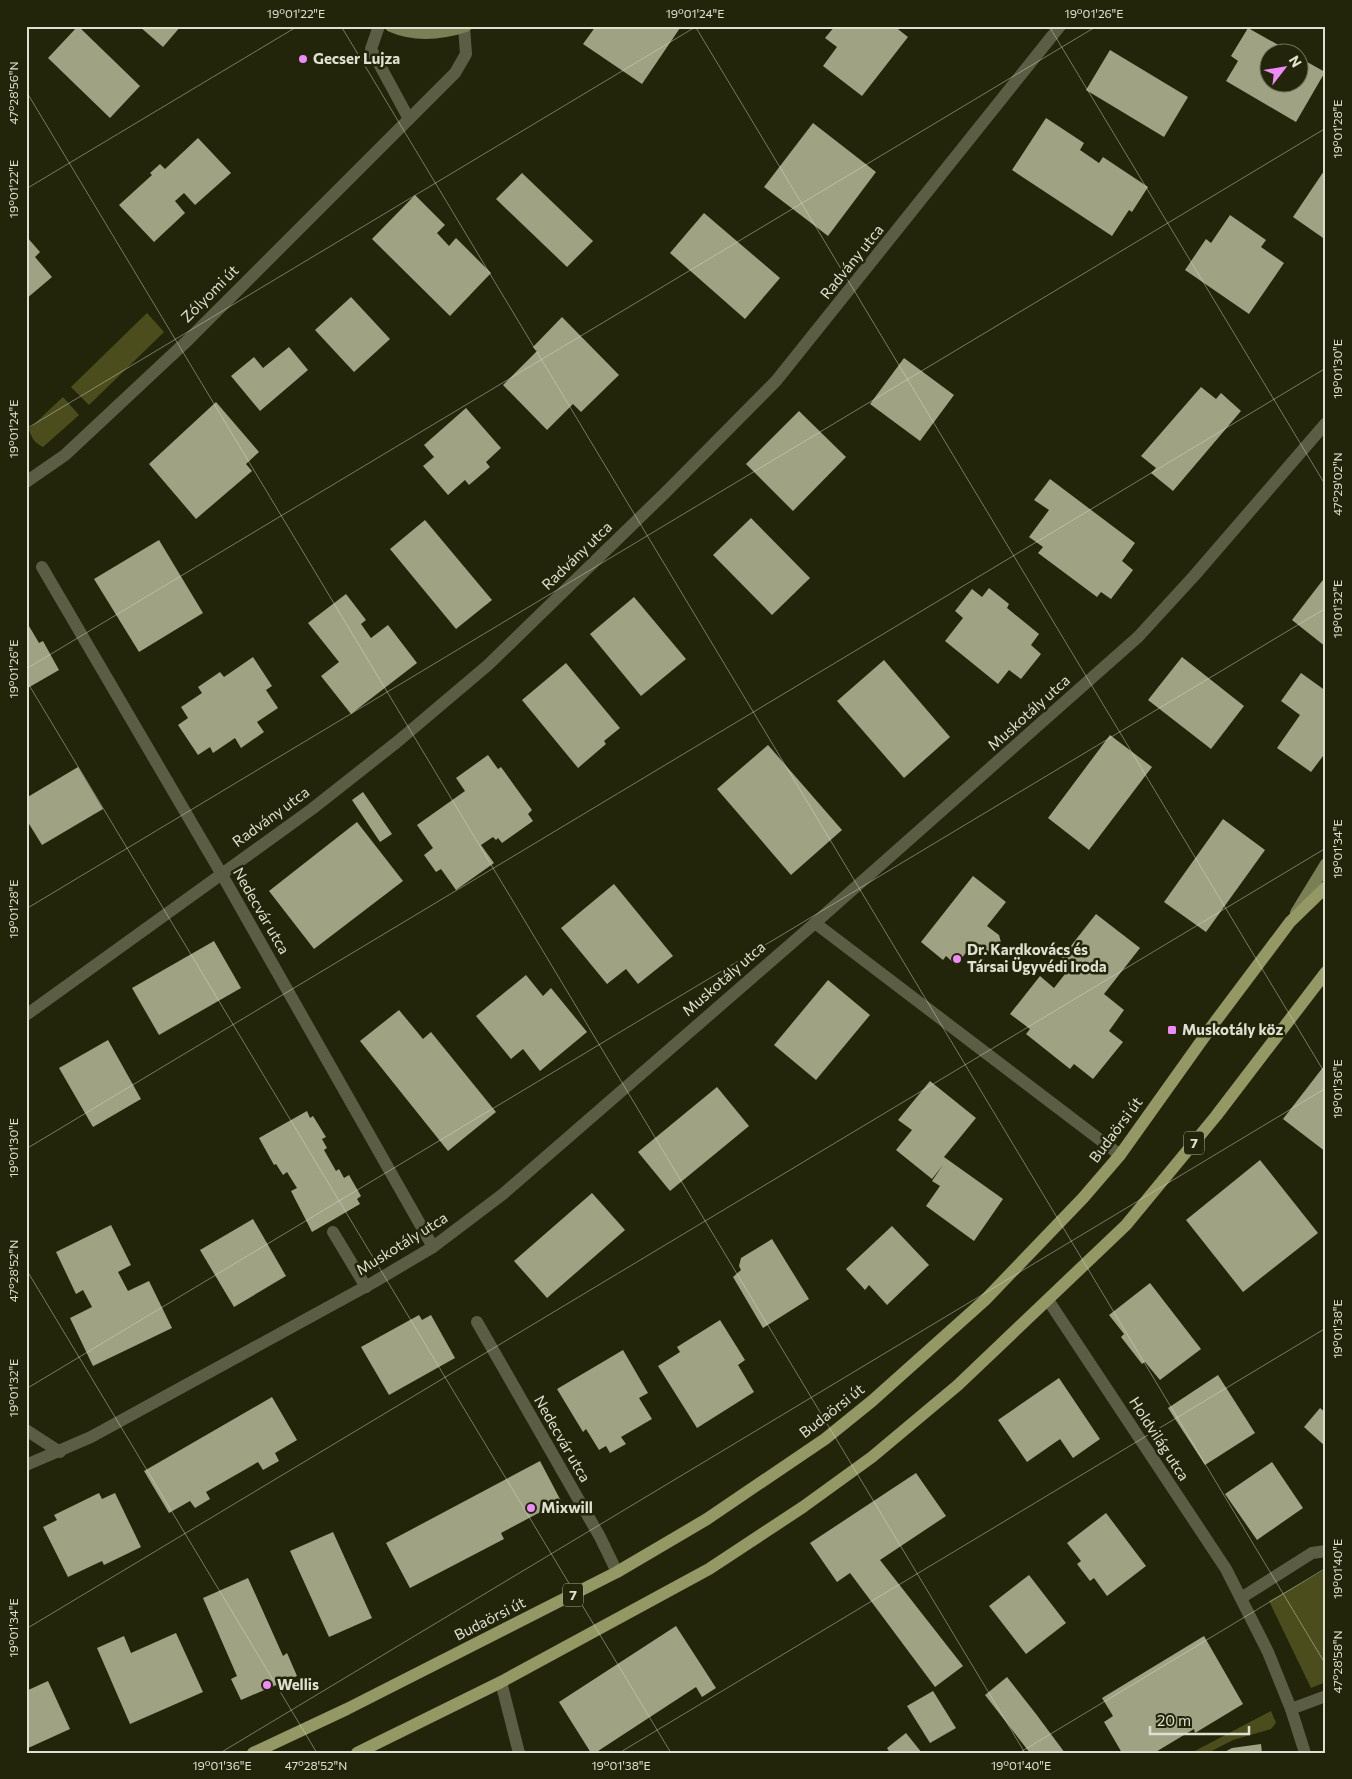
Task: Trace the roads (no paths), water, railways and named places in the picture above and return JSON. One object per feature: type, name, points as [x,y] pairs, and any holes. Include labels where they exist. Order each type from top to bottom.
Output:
[{"type":"main road","name":"Budaörsi út","points":[[253,1753],[356,1704],[617,1572],[707,1519],[817,1444],[896,1382],[1027,1259],[1120,1154],[1290,922],[1326,887]]},
{"type":"main road","name":"7","points":[[357,1753],[501,1682],[709,1569],[803,1507],[872,1457],[958,1385],[1126,1225],[1216,1116],[1326,972]]},
{"type":"street","points":[[379,26],[370,49],[409,119]]},
{"type":"street","points":[[391,26],[415,33],[432,34],[465,27]]},
{"type":"street","name":"Radvány utca","points":[[26,1015],[312,809],[488,665],[626,532],[763,395],[888,245],[1060,26]]},
{"type":"street","name":"Zólyomi út","points":[[26,482],[65,455],[188,340],[455,73],[466,54],[465,27]]},
{"type":"street","name":"Muskotály utca","points":[[26,1465],[60,1452],[366,1287],[433,1247],[503,1194],[815,923],[1138,637],[1194,576],[1326,424]]},
{"type":"street","name":"Nedecvár utca","points":[[42,567],[221,873],[433,1247]]},
{"type":"street","name":"Budaörsi út","points":[[1290,922],[1326,864]]},
{"type":"street","points":[[815,923],[1120,1154]]},
{"type":"street","points":[[333,1232],[366,1287]]},
{"type":"street","name":"Holdvilág utca","points":[[1048,1300],[1226,1569],[1268,1652],[1306,1753]]},
{"type":"street","name":"Nedecvár utca","points":[[477,1322],[600,1537],[617,1572]]},
{"type":"street","points":[[26,1430],[60,1452]]},
{"type":"street","points":[[1241,1598],[1312,1553],[1326,1551]]},
{"type":"street","points":[[501,1682],[520,1753]]},
{"type":"street","points":[[1291,1709],[1326,1696]]},
{"type":"place","name":"Gecser Lujza","points":[[303,59]]},
{"type":"place","name":"Dr. Kardkovács és Társai Ügyvédi Iroda","points":[[957,959]]},
{"type":"place","name":"Muskotály köz","points":[[1172,1030]]},
{"type":"place","name":"Mixwill","points":[[531,1508]]},
{"type":"place","name":"Wellis","points":[[267,1685]]}]
